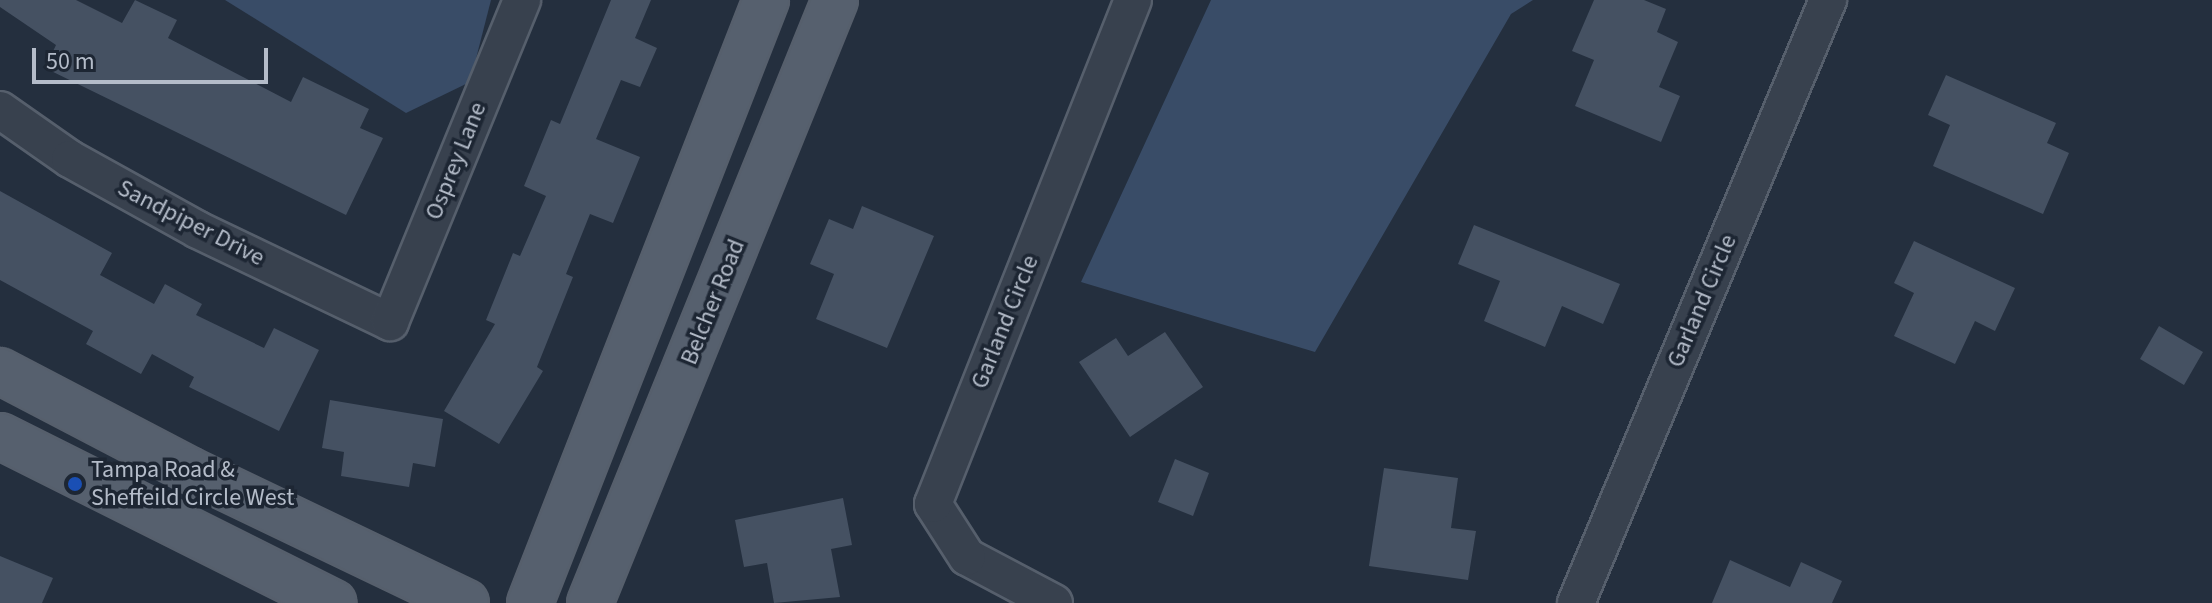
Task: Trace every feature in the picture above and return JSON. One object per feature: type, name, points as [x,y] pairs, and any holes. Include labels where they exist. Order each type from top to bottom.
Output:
[{"type":"main road","points":[[530,603],[766,0]]},
{"type":"main road","name":"Belcher Road","points":[[590,603],[835,0]]},
{"type":"main road","points":[[0,371],[189,470],[466,603]]},
{"type":"main road","points":[[0,436],[334,603]]},
{"type":"street","name":"Osprey Lane","points":[[390,322],[522,0]]},
{"type":"street","name":"Garland Circle","points":[[1046,601],[967,557],[933,504],[1133,0]]},
{"type":"street","name":"Garland Circle","points":[[1576,603],[1828,0]]},
{"type":"street","name":"Sandpiper Drive","points":[[0,110],[70,159],[198,230],[390,322]]},
{"type":"water","points":[[225,0],[491,0],[470,82],[406,113]]},
{"type":"water","points":[[1211,0],[1533,0],[1511,14],[1315,352],[1081,282]]},
{"type":"building","points":[[0,0],[76,0],[122,23],[135,0],[177,20],[168,38],[291,102],[303,77],[369,109],[360,128],[383,138],[346,215],[45,68],[56,45],[0,7]]},
{"type":"building","points":[[611,0],[651,0],[635,38],[657,48],[640,87],[621,80],[596,139],[640,157],[613,223],[590,214],[566,274],[573,277],[537,367],[543,371],[499,444],[444,411],[495,324],[486,320],[513,253],[520,256],[546,196],[524,186],[551,120],[560,124]]},
{"type":"building","points":[[1594,0],[1644,0],[1666,9],[1657,32],[1678,42],[1659,87],[1680,96],[1661,142],[1575,106],[1594,60],[1572,51]]},
{"type":"building","points":[[1946,75],[2056,123],[2047,143],[2069,153],[2043,214],[1933,166],[1950,125],[1928,115]]},
{"type":"building","points":[[0,191],[112,253],[100,275],[154,304],[165,284],[202,304],[196,315],[264,348],[274,328],[319,350],[279,431],[189,387],[194,377],[152,354],[141,374],[86,344],[93,331],[0,280]]},
{"type":"building","points":[[862,206],[934,236],[887,348],[816,319],[834,274],[810,264],[829,219],[853,229]]},
{"type":"building","points":[[1474,225],[1620,284],[1603,324],[1562,306],[1545,347],[1484,321],[1500,281],[1458,264]]},
{"type":"building","points":[[1914,241],[2015,288],[1995,331],[1975,321],[1955,364],[1894,336],[1914,293],[1894,283]]},
{"type":"building","points":[[2159,326],[2203,352],[2184,385],[2140,359]]},
{"type":"building","points":[[1165,332],[1203,387],[1130,437],[1079,362],[1116,338],[1128,356]]},
{"type":"building","points":[[330,400],[443,419],[435,467],[413,463],[409,487],[341,476],[344,452],[322,448]]},
{"type":"building","points":[[1175,459],[1209,473],[1193,516],[1158,502]]},
{"type":"building","points":[[1384,468],[1458,478],[1451,528],[1476,531],[1468,580],[1369,566]]},
{"type":"building","points":[[843,498],[852,545],[831,549],[840,597],[774,603],[767,563],[744,567],[735,520]]},
{"type":"building","points":[[0,556],[53,578],[42,603],[0,603]]},
{"type":"building","points":[[1730,560],[1790,587],[1801,562],[1842,581],[1832,603],[1712,603]]},
{"type":"place","name":"Tampa Road & Sheffeild Circle West","points":[[75,484]]}]
